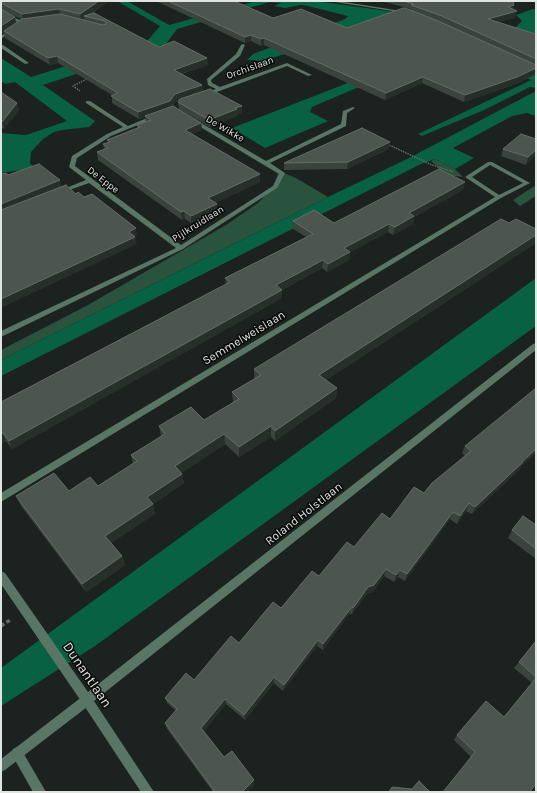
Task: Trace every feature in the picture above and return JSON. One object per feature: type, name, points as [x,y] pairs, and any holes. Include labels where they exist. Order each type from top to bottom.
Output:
[{"type":"street","points":[[330,1],[412,14]]},
{"type":"street","points":[[1,11],[22,23]]},
{"type":"street","points":[[1,38],[22,23],[30,22]]},
{"type":"street","name":"Orchislaan","points":[[219,89],[210,84],[209,80],[238,55],[243,45]]},
{"type":"street","points":[[1,46],[27,63]]},
{"type":"street","name":"Orchislaan","points":[[199,97],[287,64],[310,75]]},
{"type":"street","points":[[88,102],[126,127],[160,114]]},
{"type":"street","points":[[266,163],[344,125],[345,112],[353,108]]},
{"type":"street","name":"De Wikke","points":[[187,117],[266,163]]},
{"type":"street","name":"De Eppe","points":[[126,127],[109,135],[74,157],[72,167],[88,181],[181,248]]},
{"type":"street","name":"Pijlkruidlaan","points":[[1,334],[181,248],[275,187],[282,173],[266,163]]},
{"type":"street","name":"Semmelweislaan","points":[[1,498],[499,197],[527,183],[490,163],[468,177]]},
{"type":"street","points":[[468,177],[499,197]]},
{"type":"street","points":[[52,195],[88,181]]},
{"type":"street","name":"Roland Holstlaan","points":[[1,766],[536,346]]},
{"type":"street","name":"Dunantlaan","points":[[1,576],[87,700],[148,792]]},
{"type":"street","points":[[17,753],[40,792]]},
{"type":"path","points":[[87,79],[73,86],[88,96],[88,102]]},
{"type":"path","points":[[387,144],[432,165],[468,177]]},
{"type":"shaded area","points":[[117,1],[127,1],[169,25],[256,1],[316,1],[395,12],[536,75],[536,88],[530,87],[484,110],[422,136],[418,134],[531,80],[527,78],[408,66],[312,107],[310,112],[328,121],[265,148],[232,128],[363,77],[285,54],[262,61],[247,60],[253,54],[345,19],[348,16],[301,5],[285,8],[274,6],[281,3],[270,2],[177,29],[166,44],[43,85],[95,121],[89,127],[54,132],[43,139],[31,152],[30,163],[33,166],[28,169],[1,173],[1,133],[26,135],[67,121],[15,82],[5,84],[1,81],[1,58],[31,77],[148,40],[160,26]]},
{"type":"shaded area","points":[[533,9],[536,10],[536,35],[523,32],[516,27],[522,21],[516,15]]},
{"type":"shaded area","points":[[536,91],[536,116],[527,113],[512,116],[453,148],[474,158],[455,169],[435,159],[421,164],[1,376],[1,360],[409,158]]},
{"type":"shaded area","points":[[435,159],[455,169],[463,177],[446,175],[431,161]]},
{"type":"shaded area","points":[[279,171],[296,178],[328,197],[1,360],[1,350],[88,305],[226,225],[258,203],[273,187]]},
{"type":"shaded area","points":[[536,185],[536,196],[520,206],[513,200]]},
{"type":"shaded area","points":[[536,278],[536,326],[95,646],[1,706],[1,668]]},
{"type":"building","points":[[1,1],[99,1],[80,14],[59,9],[22,14],[1,3]]},
{"type":"building","points":[[168,1],[234,1],[273,18],[301,9],[347,28],[405,8],[438,21],[536,65],[536,68],[517,77],[465,95],[423,77],[386,93],[264,38],[261,39],[251,35],[245,37]]},
{"type":"building","points":[[403,1],[513,1],[514,5],[508,7],[517,11],[488,19],[536,34],[536,59],[442,16]]},
{"type":"building","points":[[1,9],[15,17],[1,26]]},
{"type":"building","points":[[94,13],[159,47],[174,41],[207,58],[174,70],[202,85],[175,94],[170,101],[138,112],[111,96],[118,93],[57,56],[48,58],[4,31],[22,19],[60,14],[103,25],[106,24],[105,21],[84,16]]},
{"type":"building","points":[[210,89],[242,106],[209,120],[178,102],[180,99]]},
{"type":"building","points":[[1,92],[17,103],[2,122],[1,121]]},
{"type":"building","points":[[173,106],[201,123],[185,130],[260,174],[208,198],[217,204],[191,216],[184,211],[181,212],[97,152],[108,148],[103,144],[110,142],[107,140],[140,127],[137,125],[151,120],[145,116]]},
{"type":"building","points":[[362,128],[390,142],[348,162],[284,163]]},
{"type":"building","points":[[521,134],[536,139],[536,150],[528,157],[503,149]]},
{"type":"building","points":[[39,164],[60,180],[1,204],[1,174],[6,173],[8,175]]},
{"type":"building","points":[[439,169],[465,182],[409,213],[414,216],[395,227],[389,224],[344,248],[350,252],[328,264],[323,260],[276,285],[282,290],[9,441],[3,433],[1,434],[1,402],[230,282],[225,278],[313,234],[293,221],[314,210],[334,223]]},
{"type":"building","points":[[66,185],[76,194],[78,192],[84,197],[92,194],[136,228],[129,232],[135,237],[1,299],[1,210]]},
{"type":"building","points":[[501,219],[509,223],[516,219],[536,229],[536,235],[319,375],[337,388],[275,431],[271,426],[239,447],[224,434],[175,466],[182,474],[147,497],[153,504],[105,536],[122,556],[82,584],[16,496],[54,473],[69,491],[90,477],[98,486],[137,461],[131,455],[165,434],[159,426],[191,407],[204,420],[239,399],[232,392],[261,375],[254,369]]},
{"type":"building","points":[[536,388],[536,449],[475,507],[469,503],[460,516],[453,512],[407,574],[400,570],[396,575],[386,569],[374,585],[368,587],[354,607],[351,608],[323,644],[318,640],[284,685],[274,677],[244,715],[225,699],[201,728],[224,757],[232,751],[254,780],[242,792],[215,792],[165,723],[177,709],[165,698],[186,673],[194,680],[231,636],[239,643],[273,602],[281,608],[312,571],[319,576],[347,542],[354,547],[382,513],[390,519],[414,487],[424,493],[432,483],[471,451],[465,446]]},
{"type":"building","points":[[523,516],[536,525],[536,549],[512,530]]},
{"type":"building","points":[[536,641],[536,677],[519,662]]},
{"type":"building","points":[[536,678],[536,784],[530,792],[443,792],[475,752],[457,735],[486,701],[504,717]]},
{"type":"building","points":[[419,781],[430,792],[389,792],[392,787],[412,789]]}]
